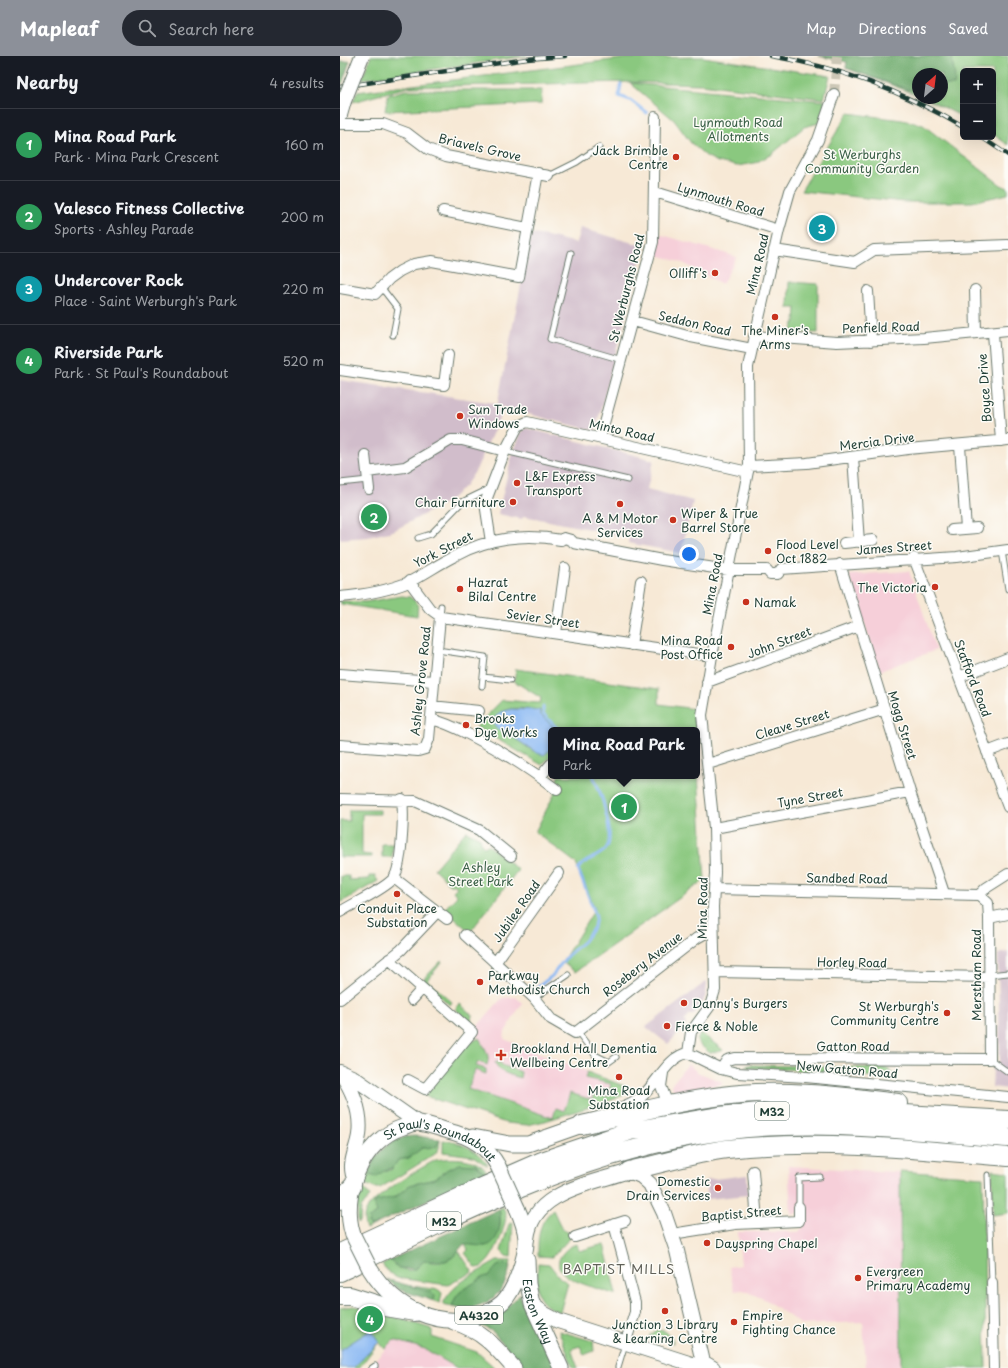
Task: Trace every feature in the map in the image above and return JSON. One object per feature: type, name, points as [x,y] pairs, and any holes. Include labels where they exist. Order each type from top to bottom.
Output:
[{"type":"highway","name":"M32","points":[[582,1125],[668,1105],[723,1096],[782,1093],[866,1099],[1008,1119]]},
{"type":"highway","name":"M32","points":[[340,1253],[542,1161],[630,1131],[719,1116],[781,1110],[870,1112],[1008,1119]]},
{"type":"highway","name":"M32","points":[[340,1272],[485,1202],[550,1175],[638,1148],[722,1131],[781,1126],[868,1128],[1008,1138]]},
{"type":"highway","points":[[629,1171],[724,1149],[781,1144],[867,1145],[1008,1157]]},
{"type":"highway","points":[[340,1296],[350,1296],[385,1307],[415,1312]]},
{"type":"main road","points":[[340,115],[362,56]]},
{"type":"main road","points":[[341,1073],[354,1078],[418,1123]]},
{"type":"main road","points":[[341,1073],[353,1094],[359,1118],[359,1136],[351,1168],[349,1189]]},
{"type":"main road","name":"St Paul's Roundabout","points":[[418,1123],[460,1134],[485,1148],[498,1166],[524,1223],[527,1245],[513,1287],[503,1301],[482,1314],[450,1321],[415,1312],[382,1288],[370,1270],[353,1235],[348,1213],[349,1189],[367,1155],[378,1140],[392,1131],[418,1123]]},
{"type":"main road","points":[[460,1134],[505,1143],[528,1144],[582,1125]]},
{"type":"main road","points":[[527,1245],[529,1226],[536,1214],[550,1199],[629,1171],[646,1180],[654,1188],[672,1234],[701,1366]]},
{"type":"main road","name":"Easton Way","points":[[527,1245],[528,1284],[532,1304],[561,1368]]},
{"type":"main road","points":[[532,1304],[538,1310],[552,1318],[701,1366]]},
{"type":"main road","name":"A4320","points":[[450,1321],[470,1328],[488,1340],[514,1368]]},
{"type":"street","name":"Mina Road","points":[[688,1053],[691,1032],[710,1006],[714,997],[714,828],[702,715],[728,570],[749,469],[748,367],[774,250],[790,191],[818,140],[834,94]]},
{"type":"street","name":"St Werburghs Road","points":[[600,438],[633,321],[653,242],[656,117]]},
{"type":"street","name":"Briavels Grove","points":[[340,124],[383,124],[407,133],[428,149],[446,156],[549,176]]},
{"type":"street","points":[[340,288],[375,294],[389,279],[406,267],[432,261],[518,277],[538,173]]},
{"type":"street","name":"Lynmouth Road","points":[[655,192],[779,230]]},
{"type":"street","points":[[443,211],[527,228]]},
{"type":"street","points":[[774,250],[855,262],[874,250],[1008,245]]},
{"type":"street","points":[[975,290],[976,333]]},
{"type":"street","points":[[868,291],[871,341]]},
{"type":"street","name":"Seddon Road","points":[[633,321],[691,337],[752,349]]},
{"type":"street","name":"Penfield Road","points":[[754,336],[837,342],[993,333],[1008,330]]},
{"type":"street","name":"Boyce Drive","points":[[993,333],[1004,441]]},
{"type":"street","points":[[340,370],[444,385],[448,355]]},
{"type":"street","name":"Minto Road","points":[[491,542],[485,506],[505,451],[518,426],[525,422],[749,469]]},
{"type":"street","points":[[365,455],[368,480],[410,465],[445,442],[451,440],[462,440],[505,451]]},
{"type":"street","name":"Mercia Drive","points":[[749,469],[807,463],[908,449],[960,446],[1004,441]]},
{"type":"street","points":[[960,446],[966,529]]},
{"type":"street","points":[[853,457],[859,542]]},
{"type":"street","points":[[952,530],[977,528]]},
{"type":"street","name":"York Street","points":[[410,581],[458,554],[491,542],[527,536],[561,540],[563,543],[570,545],[574,543],[662,560],[728,570]]},
{"type":"street","points":[[844,543],[873,540]]},
{"type":"street","name":"James Street","points":[[728,570],[767,570],[770,565],[778,565],[781,569],[914,558],[957,557],[1005,550]]},
{"type":"street","name":"Stafford Road","points":[[914,558],[1008,806]]},
{"type":"street","name":"Mogg Street","points":[[840,564],[910,792],[944,893]]},
{"type":"street","points":[[556,633],[565,568]]},
{"type":"street","points":[[340,596],[385,590],[410,581],[430,609],[440,612]]},
{"type":"street","points":[[630,645],[641,581]]},
{"type":"street","name":"Sevier Street","points":[[440,612],[630,645],[712,656]]},
{"type":"street","name":"Ashley Grove Road","points":[[340,745],[418,751],[425,749],[429,739],[440,612]]},
{"type":"street","name":"John Street","points":[[707,682],[859,626]]},
{"type":"street","points":[[960,677],[1008,658]]},
{"type":"street","points":[[340,674],[433,682]]},
{"type":"street","points":[[432,706],[479,710]]},
{"type":"street","name":"Cleave Street","points":[[708,764],[885,709]]},
{"type":"street","points":[[431,719],[490,745],[540,777],[556,790]]},
{"type":"street","points":[[987,752],[1008,744]]},
{"type":"street","points":[[540,777],[548,768]]},
{"type":"street","name":"Tyne Street","points":[[714,828],[910,792]]},
{"type":"street","points":[[340,799],[415,801],[475,828],[511,856]]},
{"type":"street","points":[[340,912],[394,878],[398,868],[403,820],[402,800]]},
{"type":"street","name":"Jubilee Road","points":[[495,963],[559,873]]},
{"type":"street","points":[[980,895],[986,888],[1008,874]]},
{"type":"street","points":[[394,878],[447,919]]},
{"type":"street","name":"Sandbed Road","points":[[714,889],[980,895]]},
{"type":"street","name":"Merstham Road","points":[[980,895],[988,903],[989,918],[990,1059]]},
{"type":"street","points":[[340,999],[413,938],[438,911]]},
{"type":"street","points":[[989,918],[1008,914]]},
{"type":"street","name":"Rosebery Avenue","points":[[577,1031],[697,938],[713,929]]},
{"type":"street","points":[[465,936],[534,998],[551,1019],[575,1033],[577,1031]]},
{"type":"street","points":[[389,959],[472,1032],[425,1089],[408,1080]]},
{"type":"street","name":"Horley Road","points":[[715,972],[989,976]]},
{"type":"street","points":[[412,1000],[422,989]]},
{"type":"street","points":[[582,1125],[638,1099],[676,1058],[688,1053]]},
{"type":"street","name":"New Gatton Road","points":[[688,1053],[721,1069],[737,1073],[816,1078],[1008,1097]]},
{"type":"street","name":"Gatton Road","points":[[721,1069],[727,1060],[735,1058],[990,1059]]},
{"type":"street","points":[[663,1073],[661,1086],[668,1105]]},
{"type":"street","points":[[753,1171],[757,1222]]},
{"type":"street","name":"Baptist Street","points":[[672,1234],[717,1226],[757,1222],[800,1221],[799,1207]]},
{"type":"street","points":[[575,1237],[625,1221]]},
{"type":"street","points":[[614,1224],[636,1306],[626,1341]]},
{"type":"street","points":[[992,1282],[994,1368]]},
{"type":"lane","points":[[549,176],[577,162],[599,147]]},
{"type":"lane","points":[[571,253],[550,340],[622,360]]},
{"type":"lane","points":[[381,287],[398,309],[393,335]]},
{"type":"lane","points":[[505,451],[628,480]]},
{"type":"lane","points":[[340,483],[368,480]]},
{"type":"lane","points":[[418,538],[431,534],[462,502],[491,488]]},
{"type":"lane","points":[[1005,550],[1008,589]]},
{"type":"lane","points":[[436,650],[485,657],[482,686]]},
{"type":"lane","points":[[483,677],[510,680]]},
{"type":"lane","points":[[989,976],[1008,973]]},
{"type":"lane","points":[[534,998],[568,975]]},
{"type":"lane","points":[[577,1031],[595,1055],[609,1062],[616,1057]]},
{"type":"lane","points":[[990,1059],[1008,1072]]},
{"type":"lane","points":[[988,1175],[992,1282]]},
{"type":"lane","points":[[799,1207],[798,1178],[820,1177]]},
{"type":"lane","points":[[618,1366],[626,1341]]},
{"type":"shaded area","points":[[580,228],[644,246],[595,431],[497,406],[531,234],[576,243]]},
{"type":"shaded area","points":[[659,234],[737,257],[722,284],[683,263],[658,255]]},
{"type":"shaded area","points":[[340,380],[494,403],[501,414],[476,470],[466,485],[449,501],[393,531],[368,537],[340,539]]},
{"type":"shaded area","points":[[525,428],[654,460],[647,489],[693,501],[681,553],[628,543],[629,537],[524,516],[522,519],[498,514],[511,459],[521,433]]},
{"type":"shaded area","points":[[909,571],[936,650],[880,671],[849,575]]},
{"type":"shaded area","points":[[1008,952],[1008,1089],[992,1087],[993,1068],[1000,1060],[998,954]]},
{"type":"shaded area","points":[[707,981],[706,994],[703,1002],[693,1015],[689,1015],[685,1020],[686,1025],[668,1044],[646,1027]]},
{"type":"shaded area","name":"Brookland Hall Dementia Wellbeing Centre","points":[[516,997],[522,1003],[505,1032],[504,1039],[632,1089],[615,1099],[545,1121],[527,1125],[506,1123],[425,1096],[471,1042],[479,1038],[474,1030],[502,998]]},
{"type":"shaded area","points":[[688,1064],[697,1072],[723,1082],[722,1084],[680,1092],[673,1090],[672,1084]]},
{"type":"shaded area","name":"Evergreen Primary Academy","points":[[788,1166],[983,1177],[986,1368],[866,1368],[863,1322],[802,1325],[766,1300],[743,1290],[734,1291],[729,1267],[741,1265],[738,1232],[799,1232],[804,1226],[804,1208],[795,1214],[791,1214]]},
{"type":"shaded area","points":[[747,1175],[748,1195],[708,1199],[706,1180]]},
{"type":"shaded area","points":[[394,1340],[425,1349],[457,1368],[368,1368]]},
{"type":"green space","points":[[371,56],[527,56],[362,79]]},
{"type":"green space","points":[[819,56],[1008,56],[1008,145],[996,136],[996,68],[960,68],[960,116],[937,104],[948,104],[948,68],[912,68],[912,93],[846,68],[847,62]]},
{"type":"green space","points":[[819,56],[953,56],[955,81],[954,85],[948,85],[948,68],[912,68],[912,90],[910,90],[846,68],[847,62]]},
{"type":"green space","points":[[703,57],[830,76],[824,99],[701,84],[629,82],[408,87],[353,102],[357,92],[627,58]]},
{"type":"green space","points":[[350,61],[342,84],[340,84],[340,62]]},
{"type":"green space","name":"Lynmouth Road Allotments","points":[[630,83],[825,101],[819,123],[804,127],[772,154],[755,163],[737,166],[718,162],[706,156],[691,143],[674,120]]},
{"type":"green space","points":[[406,90],[542,90],[541,104],[385,111],[388,95]]},
{"type":"green space","name":"St Werburghs Community Garden","points":[[848,113],[902,120],[923,125],[1001,185],[1008,188],[1008,194],[972,202],[905,202],[801,191]]},
{"type":"green space","points":[[789,282],[818,284],[818,333],[792,332],[795,322],[796,308],[788,308]]},
{"type":"green space","points":[[402,596],[410,597],[418,604],[417,616],[341,604],[341,601],[365,602]]},
{"type":"green space","points":[[516,669],[659,689],[659,704],[695,709],[696,727],[553,727],[540,714],[540,710],[520,708],[514,708],[501,712],[496,716],[493,722],[497,729],[510,735],[533,751],[548,752],[548,759],[542,765],[476,727],[502,700],[540,703],[541,698],[514,681]]},
{"type":"green space","points":[[698,779],[705,880],[575,972],[562,962],[595,909],[576,863],[535,832],[560,783],[557,780]]},
{"type":"green space","points":[[349,810],[380,810],[380,814],[362,814],[362,854],[371,855],[372,857],[340,857],[340,821],[349,821]]},
{"type":"green space","name":"Ashley Street Park","points":[[466,831],[480,838],[484,847],[488,845],[518,870],[470,932],[444,909],[457,896],[453,891],[457,887],[453,884],[451,886],[446,881],[447,878],[445,879],[434,869]]},
{"type":"green space","points":[[382,844],[393,844],[392,857],[382,857]]},
{"type":"green space","points":[[341,876],[349,876],[349,880],[369,879],[369,876],[375,876],[378,881],[340,903]]},
{"type":"green space","points":[[441,961],[442,962],[427,980],[452,1002],[450,1005],[422,981]]},
{"type":"green space","points":[[460,1004],[472,1015],[471,1023],[455,1009]]},
{"type":"green space","points":[[701,1033],[723,1050],[710,1053],[699,1044],[697,1040]]},
{"type":"green space","points":[[479,1038],[486,1051],[488,1061],[487,1065],[478,1062],[476,1066],[486,1069],[486,1074],[475,1070],[468,1089],[553,1118],[556,1108],[564,1111],[570,1093],[592,1100],[594,1093],[607,1097],[611,1084],[585,1078],[587,1072],[632,1089],[615,1099],[545,1121],[527,1125],[506,1123],[425,1096],[455,1056],[470,1043]]},
{"type":"green space","points":[[497,1061],[504,1066],[521,1072],[520,1078],[499,1069],[495,1062]]},
{"type":"green space","points":[[745,1066],[888,1068],[896,1079],[784,1069],[750,1068]]},
{"type":"green space","points":[[415,1136],[440,1139],[436,1147],[422,1148],[409,1158],[398,1160],[393,1168],[385,1170],[376,1177],[367,1174],[375,1159],[391,1142],[406,1137]]},
{"type":"green space","points":[[440,1139],[439,1148],[435,1154],[380,1188],[374,1188],[363,1183],[367,1174],[369,1176],[375,1175],[391,1170],[398,1160],[409,1158],[422,1148],[436,1147]]},
{"type":"green space","points":[[443,1140],[463,1145],[474,1151],[484,1159],[488,1165],[473,1156],[443,1152]]},
{"type":"green space","points":[[449,1158],[464,1159],[477,1163],[487,1172],[485,1173],[476,1165],[458,1165],[448,1169],[435,1179],[410,1185],[395,1197],[374,1203],[377,1213],[369,1218],[368,1224],[372,1226],[366,1229],[364,1216],[366,1211],[378,1198],[387,1190],[436,1160]]},
{"type":"green space","points":[[460,1164],[476,1165],[485,1173],[372,1226],[368,1224],[369,1218],[377,1213],[374,1204],[376,1201],[395,1197],[410,1185],[435,1179],[448,1169]]},
{"type":"green space","points":[[992,1170],[1008,1172],[1008,1213],[993,1215]]},
{"type":"green space","points":[[900,1171],[983,1177],[986,1368],[901,1368]]},
{"type":"green space","points":[[362,1187],[370,1196],[361,1208],[360,1222],[358,1223],[357,1200]]},
{"type":"green space","points":[[503,1207],[506,1215],[500,1238],[487,1262],[482,1267],[476,1268],[465,1253],[468,1250],[465,1244],[486,1246],[499,1230],[499,1209]]},
{"type":"green space","points":[[499,1209],[500,1226],[496,1238],[488,1245],[463,1245],[453,1257],[445,1261],[424,1261],[415,1269],[399,1268],[390,1260]]},
{"type":"green space","points":[[553,1210],[562,1229],[571,1234],[571,1237],[552,1257],[538,1256],[540,1231],[544,1220]]},
{"type":"green space","points":[[513,1222],[511,1257],[506,1256],[501,1251],[509,1224]]},
{"type":"green space","points":[[577,1244],[579,1251],[604,1244],[616,1294],[579,1282],[563,1273],[559,1267],[560,1257],[571,1246]]},
{"type":"green space","points":[[458,1250],[472,1271],[471,1273],[448,1285],[397,1278],[388,1272],[382,1264],[390,1260],[402,1269],[413,1270],[424,1261],[443,1262],[448,1260],[455,1255]]},
{"type":"green space","points":[[497,1261],[511,1261],[510,1265],[500,1265],[490,1275],[480,1278],[461,1291],[456,1296],[452,1306],[443,1304],[447,1296],[459,1284]]},
{"type":"green space","points":[[538,1263],[549,1264],[560,1278],[568,1283],[560,1312],[551,1308],[540,1299],[537,1287]]},
{"type":"green space","points":[[503,1264],[510,1265],[508,1276],[504,1285],[491,1299],[483,1304],[473,1307],[452,1306],[463,1289],[483,1277],[489,1276],[497,1266]]},
{"type":"green space","points":[[386,1279],[431,1292],[435,1296],[434,1301],[400,1290]]},
{"type":"green space","points":[[398,1284],[439,1290],[442,1293],[440,1303],[434,1301],[434,1298]]},
{"type":"green space","points":[[520,1294],[527,1317],[558,1368],[525,1368],[493,1332],[478,1323],[506,1308]]},
{"type":"green space","points":[[354,1306],[370,1309],[432,1329],[432,1337],[477,1352],[495,1368],[457,1368],[425,1349],[394,1340],[385,1349],[371,1330],[340,1350],[340,1308]]},
{"type":"green space","points":[[657,1330],[668,1333],[673,1343],[649,1336]]},
{"type":"green space","points":[[559,1331],[593,1341],[594,1351],[584,1355],[580,1346],[571,1349],[578,1368],[573,1368]]},
{"type":"green space","points":[[379,1342],[359,1368],[353,1368]]},
{"type":"water","points":[[511,709],[540,710],[540,714],[553,727],[548,727],[548,752],[544,755],[537,753],[510,735],[497,729],[492,719],[494,719],[500,712]]},
{"type":"water","points":[[371,1330],[379,1342],[353,1368],[340,1368],[340,1350]]},
{"type":"waterway","points":[[621,84],[619,96],[630,100],[647,113]]},
{"type":"waterway","points":[[543,707],[543,714],[556,727]]},
{"type":"waterway","points":[[534,990],[552,976],[567,956],[584,941],[594,927],[596,916],[578,869],[584,863],[605,850],[608,844],[609,835],[606,813],[600,791],[594,779]]},
{"type":"tunnel","points":[[834,94],[837,56]]},
{"type":"railway","points":[[340,87],[527,59],[565,56]]},
{"type":"railway","points":[[771,56],[821,67],[870,82],[941,114],[960,125]]},
{"type":"railway","points":[[986,140],[1008,155]]},
{"type":"place","name":"Jack Brimble Centre","points":[[676,157]]},
{"type":"place","name":"Undercover Rock","points":[[822,228]]},
{"type":"place","name":"Olliff's","points":[[715,273]]},
{"type":"place","name":"The Miner's Arms","points":[[775,317]]},
{"type":"place","name":"Sun Trade Windows","points":[[460,416]]},
{"type":"place","name":"L&F Express Transport","points":[[517,483]]},
{"type":"place","name":"Chair Furniture","points":[[513,502]]},
{"type":"place","name":"A & M Motor Services","points":[[620,504]]},
{"type":"place","name":"Valesco Fitness Collective","points":[[374,517]]},
{"type":"place","name":"Wiper & True Barrel Store","points":[[673,520]]},
{"type":"place","name":"Flood Level Oct 1882","points":[[768,551]]},
{"type":"place","name":"The Victoria","points":[[935,587]]},
{"type":"place","name":"Hazrat Bilal Centre","points":[[460,589]]},
{"type":"place","name":"Namak","points":[[746,602]]},
{"type":"place","name":"Mina Road Post Office","points":[[731,647]]},
{"type":"place","name":"Brooks Dye Works","points":[[466,725]]},
{"type":"place","name":"Mina Road Park","points":[[624,807]]},
{"type":"place","name":"Conduit Place Substation","points":[[397,894]]},
{"type":"place","name":"Parkway Methodist Church","points":[[480,982]]},
{"type":"place","name":"Danny's Burgers","points":[[684,1003]]},
{"type":"place","name":"St Werburgh's Community Centre","points":[[947,1013]]},
{"type":"place","name":"Fierce & Noble","points":[[667,1026]]},
{"type":"place","name":"Brookland Hall Dementia Wellbeing Centre","points":[[501,1055]]},
{"type":"place","name":"Mina Road Substation","points":[[619,1077]]},
{"type":"place","name":"Domestic Drain Services","points":[[718,1188]]},
{"type":"place","name":"Dayspring Chapel","points":[[707,1243]]},
{"type":"place","name":"Evergreen Primary Academy","points":[[858,1278]]},
{"type":"place","name":"Junction 3 Library & Learning Centre","points":[[665,1311]]},
{"type":"place","name":"Riverside Park","points":[[370,1319]]},
{"type":"place","name":"Empire Fighting Chance","points":[[734,1322]]},
{"type":"district","name":"BAPTIST MILLS","points":[[619,1268]]}]
